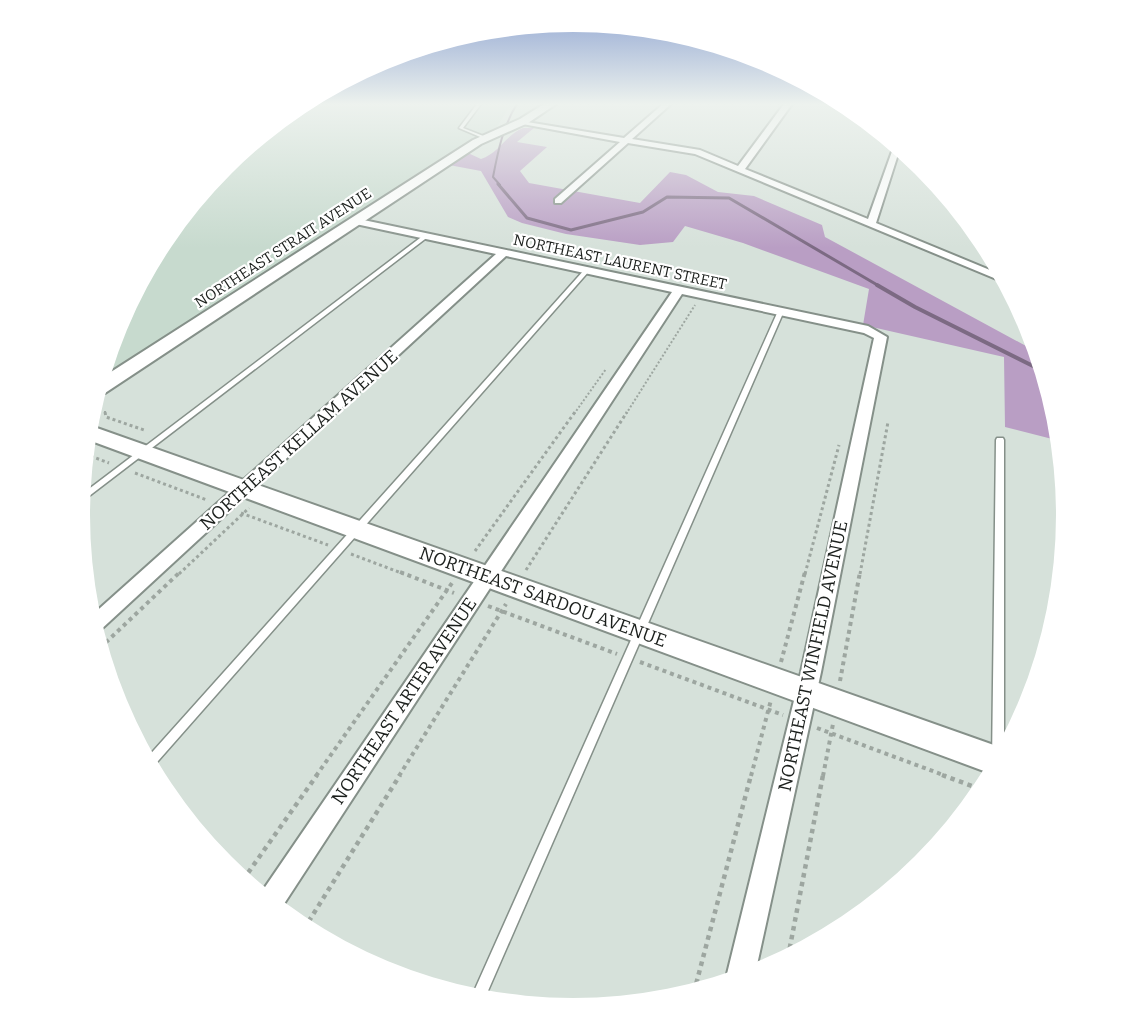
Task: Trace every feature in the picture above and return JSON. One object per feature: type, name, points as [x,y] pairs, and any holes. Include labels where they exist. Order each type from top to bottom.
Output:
[{"type":"main road","name":"NORTHEAST STRAIT AVENUE","points":[[108,382],[462,152]]},
{"type":"main road","name":"NORTHEAST SARDOU AVENUE","points":[[97,436],[144,453],[250,500],[491,568],[521,579],[639,632],[776,666],[991,759]]},
{"type":"street","points":[[558,201],[613,152]]},
{"type":"street","points":[[695,152],[993,275]]},
{"type":"street","points":[[740,169],[753,152]]},
{"type":"street","points":[[871,224],[894,153]]},
{"type":"street","name":"NORTHEAST LAURENT STREET","points":[[354,221],[781,311],[878,334]]},
{"type":"street","name":"NORTHEAST KELLAM AVENUE","points":[[101,619],[225,507],[250,500],[504,253]]},
{"type":"street","name":"NORTHEAST ARTER AVENUE","points":[[274,895],[491,568],[679,290]]},
{"type":"street","name":"NORTHEAST WINFIELD AVENUE","points":[[742,968],[809,682],[881,337],[878,334]]},
{"type":"lane","points":[[90,492],[426,236]]},
{"type":"lane","points":[[154,758],[586,270]]},
{"type":"lane","points":[[481,989],[781,311]]},
{"type":"lane","points":[[998,746],[1000,440]]},
{"type":"path","points":[[309,920],[696,302]]},
{"type":"path","points":[[105,411],[106,417],[144,430]]},
{"type":"path","points":[[697,982],[769,710],[776,666],[840,442]]},
{"type":"path","points":[[94,457],[225,507],[250,500],[339,549],[973,786]]},
{"type":"path","points":[[106,642],[250,500]]},
{"type":"path","points":[[474,553],[491,568],[521,579]]},
{"type":"path","points":[[776,666],[809,682],[851,685]]},
{"type":"shaded area","points":[[253,152],[450,152],[111,373],[139,301],[171,246],[209,196]]},
{"type":"shaded area","points":[[492,152],[541,152],[520,171],[529,183],[640,203],[670,172],[686,175],[718,192],[754,196],[822,225],[825,237],[1026,346],[1040,390],[1050,438],[1005,427],[1004,357],[863,325],[869,289],[743,243],[685,226],[673,242],[640,245],[566,234],[522,223],[508,217],[481,171],[449,165],[468,153],[481,159]]},
{"type":"waterway","points":[[499,152],[493,177],[500,185]]},
{"type":"waterway","points":[[498,184],[527,218],[571,230],[643,212],[667,197],[729,198],[879,286]]},
{"type":"waterway","points":[[877,285],[915,307],[1033,366]]}]
